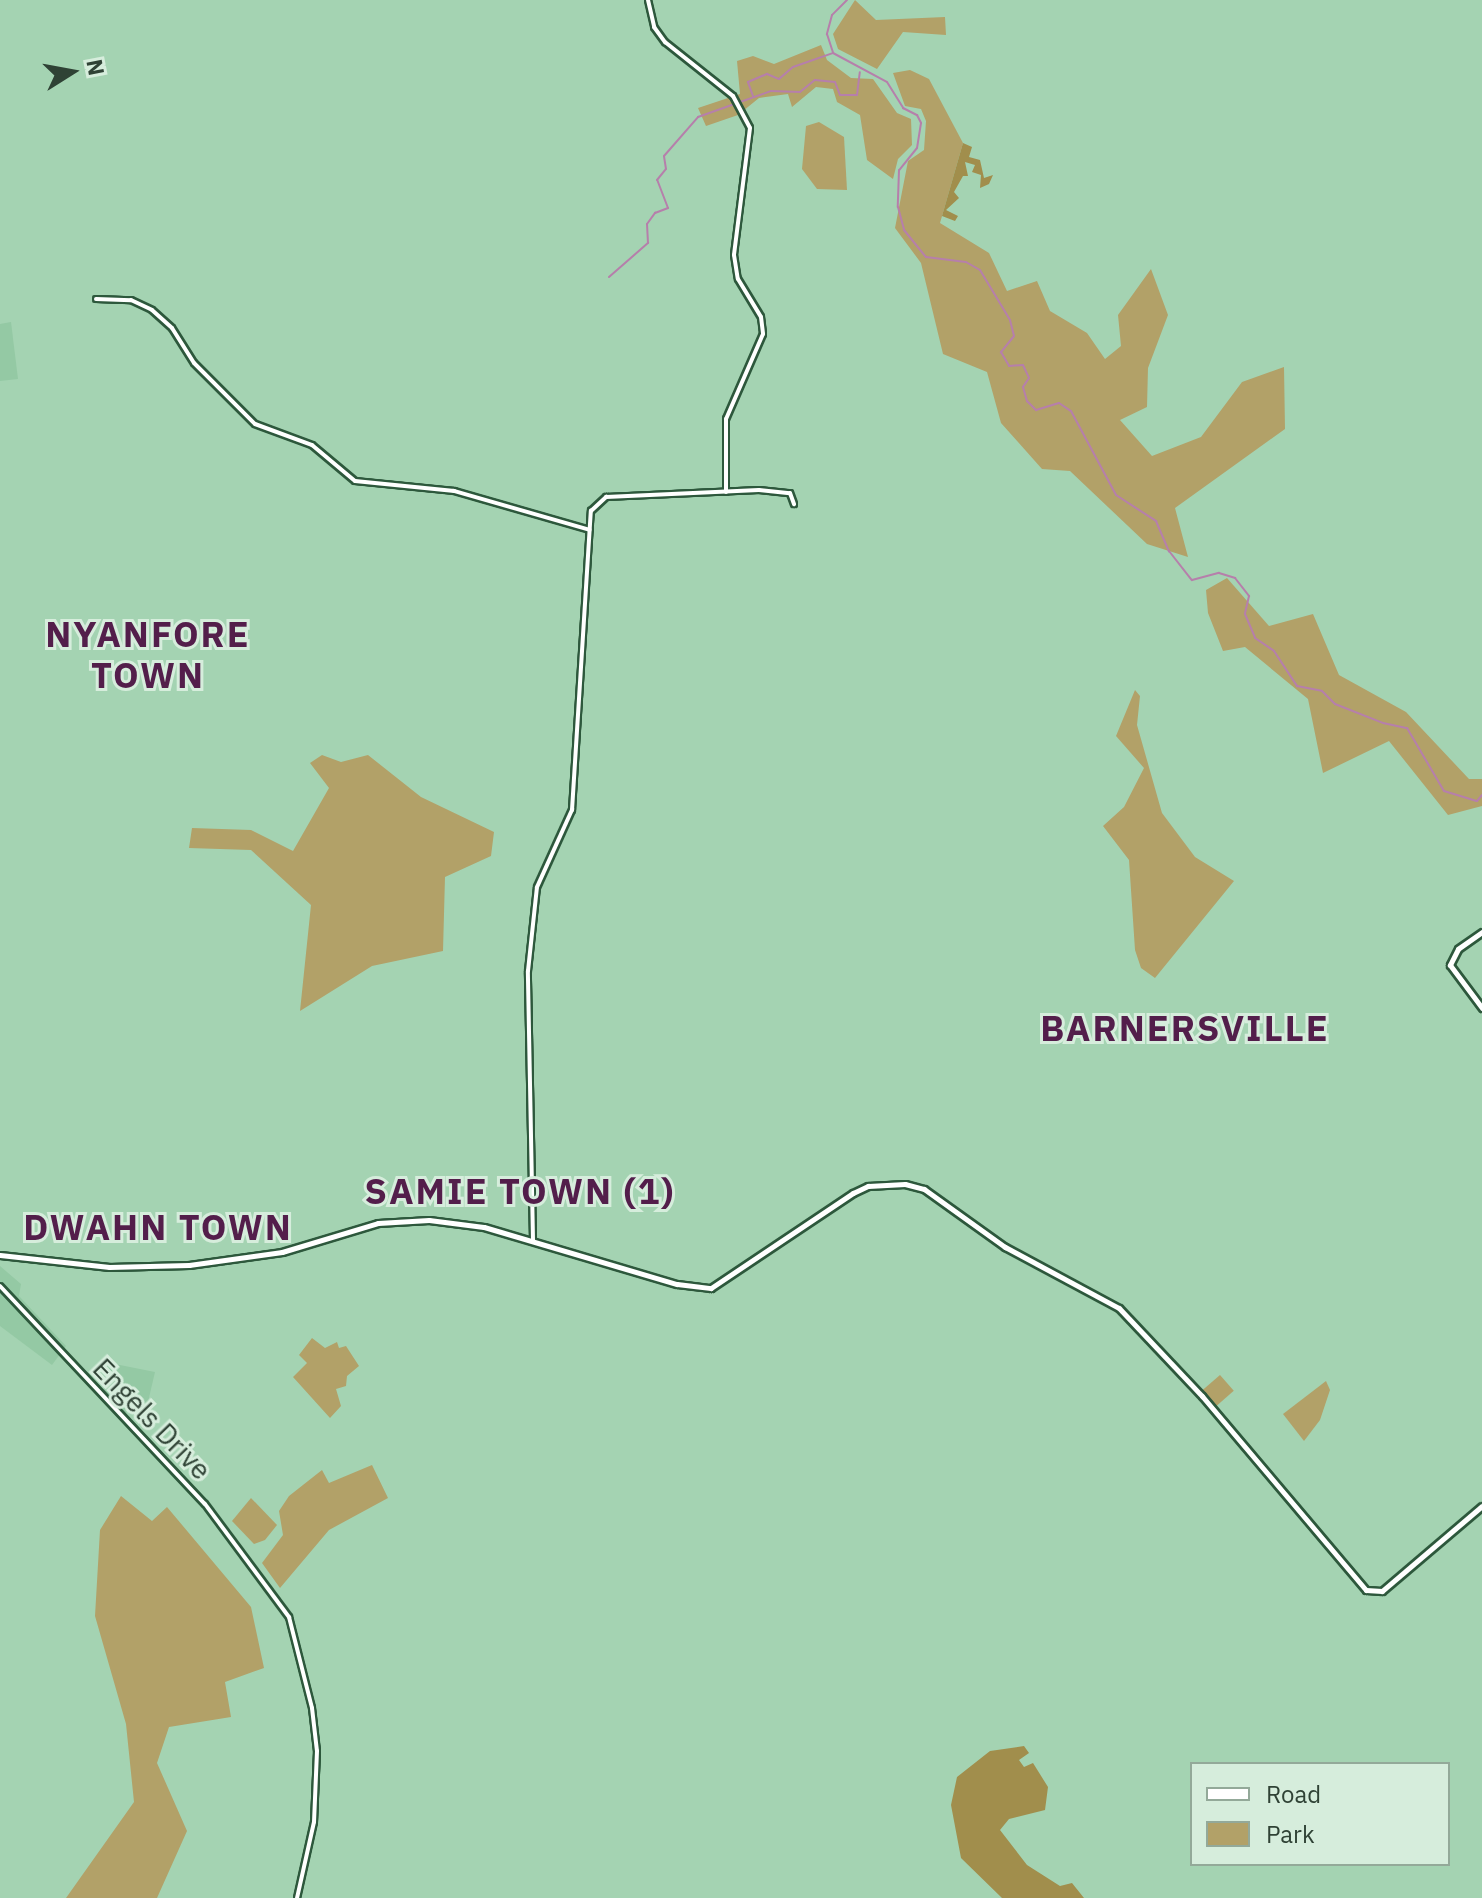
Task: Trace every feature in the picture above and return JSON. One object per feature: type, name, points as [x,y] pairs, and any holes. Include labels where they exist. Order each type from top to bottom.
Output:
[{"type":"main road","points":[[1482,932],[1458,949],[1450,965],[1482,1008]]},
{"type":"main road","points":[[0,1255],[109,1267],[189,1265],[282,1252],[378,1223],[429,1220],[533,1240],[677,1284],[711,1288],[868,1186],[889,1183],[924,1189],[1005,1247],[1119,1308],[1202,1396],[1366,1590],[1382,1591],[1482,1506]]},
{"type":"street","points":[[648,0],[654,27],[665,42],[741,105],[750,138],[734,255],[741,287],[763,324],[760,349],[726,419],[726,492]]},
{"type":"street","points":[[96,299],[131,300],[152,310],[172,328],[194,363],[255,424],[312,445],[355,481],[454,491],[590,530]]},
{"type":"street","points":[[533,1240],[529,966],[537,887],[572,810],[593,505],[606,497],[780,491],[790,493],[794,504]]},
{"type":"street","name":"Engels Drive","points":[[0,1286],[205,1504],[270,1585],[289,1617],[316,1725],[315,1810],[297,1898]]},
{"type":"shaded area","points":[[963,143],[972,147],[969,157],[980,160],[984,178],[993,175],[989,184],[980,188],[981,175],[972,172],[975,165],[965,162],[968,176],[963,176],[954,192],[959,198],[946,210],[958,216],[955,221],[942,216]]},
{"type":"shaded area","points":[[11,322],[18,379],[0,381],[0,324]]},
{"type":"shaded area","points":[[0,1266],[21,1284],[19,1296],[66,1346],[52,1365],[0,1326]]},
{"type":"shaded area","points":[[110,1363],[155,1372],[148,1402],[125,1413],[103,1391]]},
{"type":"shaded area","points":[[1024,1746],[1029,1753],[1019,1760],[1024,1767],[1033,1763],[1048,1787],[1045,1810],[1009,1819],[1000,1830],[1027,1865],[1060,1886],[1072,1883],[1084,1898],[1002,1898],[961,1858],[951,1805],[957,1777],[990,1751]]},
{"type":"green space","points":[[855,0],[876,20],[945,17],[946,35],[903,32],[877,69],[838,49],[833,34]]},
{"type":"green space","points":[[821,45],[827,60],[851,78],[873,79],[897,113],[911,119],[912,145],[898,159],[893,179],[867,160],[860,115],[837,102],[833,89],[816,87],[792,107],[788,94],[759,98],[738,115],[706,126],[698,108],[740,94],[737,61],[753,56],[774,64]]},
{"type":"green space","points":[[910,70],[929,79],[963,143],[940,223],[989,253],[1007,291],[1037,281],[1050,311],[1087,333],[1105,359],[1121,346],[1118,315],[1151,269],[1168,315],[1148,368],[1147,407],[1120,420],[1152,456],[1201,437],[1242,382],[1284,367],[1285,429],[1175,508],[1188,557],[1147,544],[1070,471],[1042,469],[1001,423],[987,372],[943,354],[921,263],[895,228],[908,161],[924,150],[926,121],[921,109],[905,106],[893,73]]},
{"type":"green space","points":[[819,122],[844,137],[847,190],[817,189],[802,169],[806,126]]},
{"type":"green space","points":[[1227,578],[1269,626],[1313,614],[1339,675],[1406,712],[1469,779],[1482,779],[1482,806],[1448,815],[1389,741],[1323,773],[1308,699],[1245,647],[1223,651],[1208,613],[1206,590]]},
{"type":"green space","points":[[1135,690],[1140,696],[1137,725],[1162,813],[1195,857],[1234,881],[1155,978],[1141,968],[1135,950],[1129,860],[1103,826],[1124,807],[1144,768],[1116,736]]},
{"type":"green space","points":[[322,755],[341,762],[368,755],[421,797],[494,832],[491,856],[445,877],[443,951],[372,966],[300,1011],[311,905],[251,850],[189,848],[192,828],[251,830],[293,851],[329,788],[310,763]]},
{"type":"green space","points":[[312,1338],[325,1348],[337,1342],[339,1348],[346,1346],[359,1366],[347,1376],[346,1386],[336,1389],[341,1406],[330,1418],[293,1377],[307,1363],[299,1355]]},
{"type":"green space","points":[[1220,1375],[1234,1391],[1216,1406],[1203,1390]]},
{"type":"green space","points":[[1326,1381],[1330,1390],[1320,1420],[1304,1441],[1283,1414]]},
{"type":"green space","points":[[372,1465],[388,1498],[329,1530],[280,1588],[262,1563],[283,1535],[279,1511],[289,1496],[322,1470],[329,1483]]},
{"type":"green space","points":[[121,1496],[152,1521],[167,1507],[251,1607],[264,1668],[225,1682],[231,1717],[169,1727],[157,1763],[187,1831],[157,1898],[66,1898],[134,1802],[126,1724],[95,1616],[100,1530]]},
{"type":"green space","points":[[251,1498],[277,1525],[265,1540],[254,1544],[232,1521]]},
{"type":"waterway","points":[[847,0],[832,15],[827,34],[833,53],[887,82],[903,108],[917,115],[921,123],[917,148],[899,170],[898,207],[904,230],[926,257],[966,262],[980,270],[1010,320],[1014,336],[1001,352],[1009,366],[1023,365],[1029,378],[1023,387],[1027,401],[1036,410],[1059,403],[1071,411],[1116,495],[1156,521],[1169,551],[1192,580],[1219,573],[1235,578],[1249,596],[1245,614],[1255,638],[1274,651],[1297,686],[1322,691],[1335,704],[1383,723],[1407,728],[1444,791],[1477,801],[1482,795]]},
{"type":"waterway","points":[[753,96],[748,82],[767,74],[779,79],[793,67],[833,53]]},
{"type":"waterway","points":[[609,277],[648,243],[647,224],[655,213],[668,208],[657,180],[666,169],[664,156],[698,117],[771,91],[800,92],[815,80],[835,82],[840,95],[857,95],[860,72]]},
{"type":"district","name":"NYANFORE TOWN","points":[[148,654]]},
{"type":"district","name":"BARNERSVILLE","points":[[1185,1028]]},
{"type":"district","name":"SAMIE TOWN (1)","points":[[520,1191]]},
{"type":"district","name":"DWAHN TOWN","points":[[158,1227]]}]
